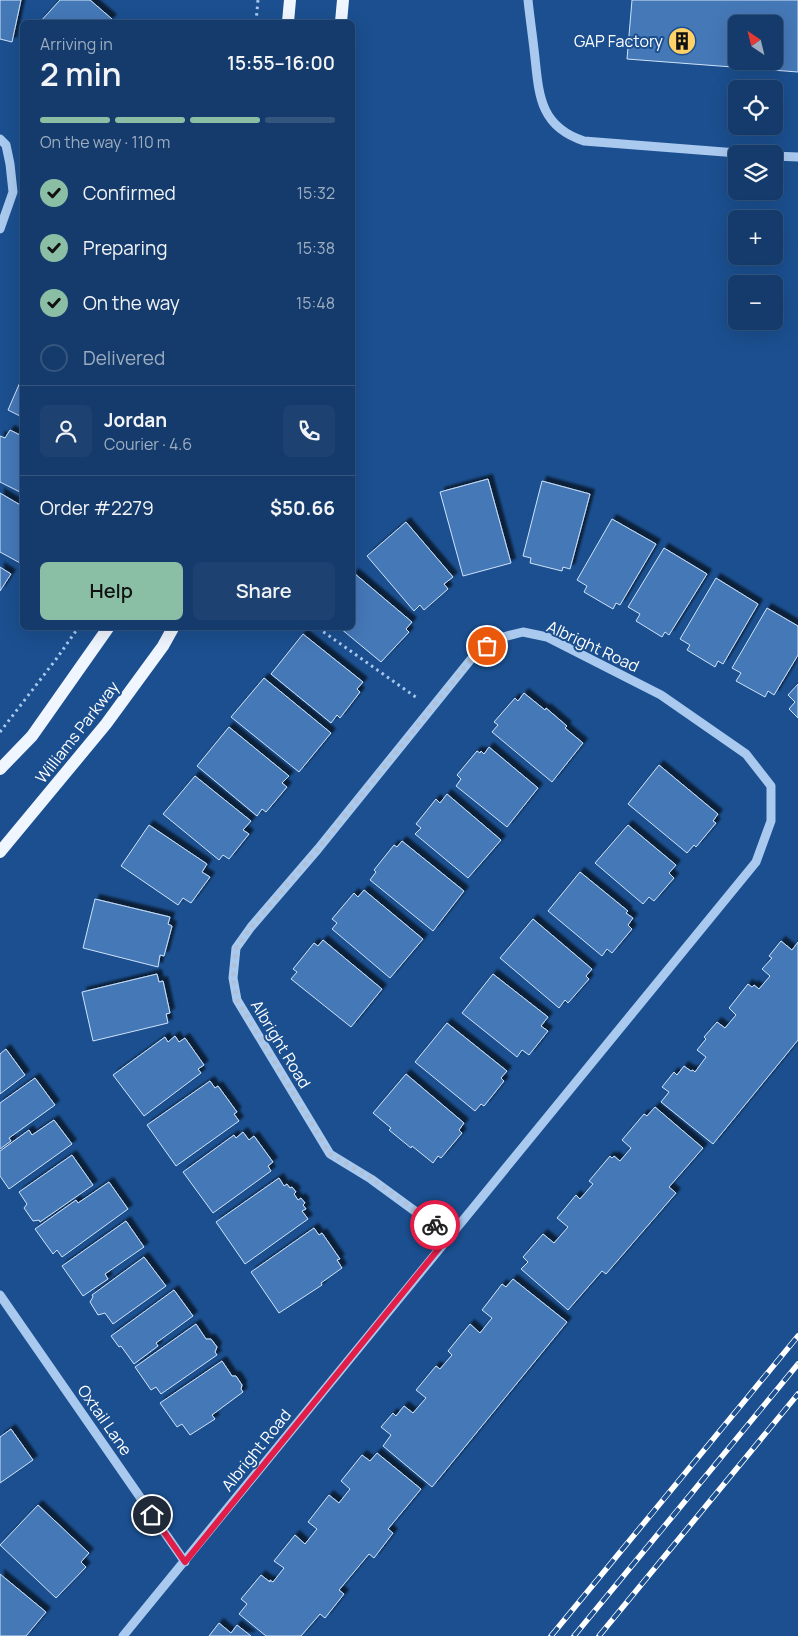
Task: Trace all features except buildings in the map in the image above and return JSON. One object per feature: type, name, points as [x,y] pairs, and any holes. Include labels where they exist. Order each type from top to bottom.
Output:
[{"type":"main road","points":[[288,20],[290,0]]},
{"type":"main road","points":[[341,20],[343,0]]},
{"type":"main road","name":"Williams Parkway","points":[[0,768],[32,736],[107,630]]},
{"type":"main road","name":"Williams Parkway","points":[[0,852],[106,724],[163,646],[172,630]]},
{"type":"street","points":[[528,0],[540,100],[549,118],[564,132],[584,141],[728,152]]},
{"type":"street","points":[[0,139],[6,144],[13,192],[0,229]]},
{"type":"street","points":[[783,157],[798,158]]},
{"type":"street","name":"Albright Road","points":[[123,1636],[756,862],[771,821],[771,786],[746,754],[662,695],[547,637],[523,632],[499,638],[476,653],[318,849],[251,927],[236,948],[233,978],[237,1000],[330,1154],[371,1178],[449,1236]]},
{"type":"street","name":"Oxtail Lane","points":[[0,1296],[185,1562]]},
{"type":"path","points":[[256,20],[258,0]]},
{"type":"path","points":[[0,732],[58,658],[77,630]]},
{"type":"path","points":[[321,630],[432,709]]},
{"type":"railway","points":[[551,1636],[798,1336]]},
{"type":"railway","points":[[574,1636],[798,1364]]},
{"type":"railway","points":[[599,1636],[798,1394]]},
{"type":"way so far","points":[[435,1225],[371,1178],[330,1154],[237,1000],[233,978],[236,948],[251,927],[318,849],[476,653],[487,646]]},
{"type":"place","name":"GAP Factory","points":[[682,41]]},
{"type":"route","points":[[152,1515],[185,1562],[449,1236],[435,1225]]}]
